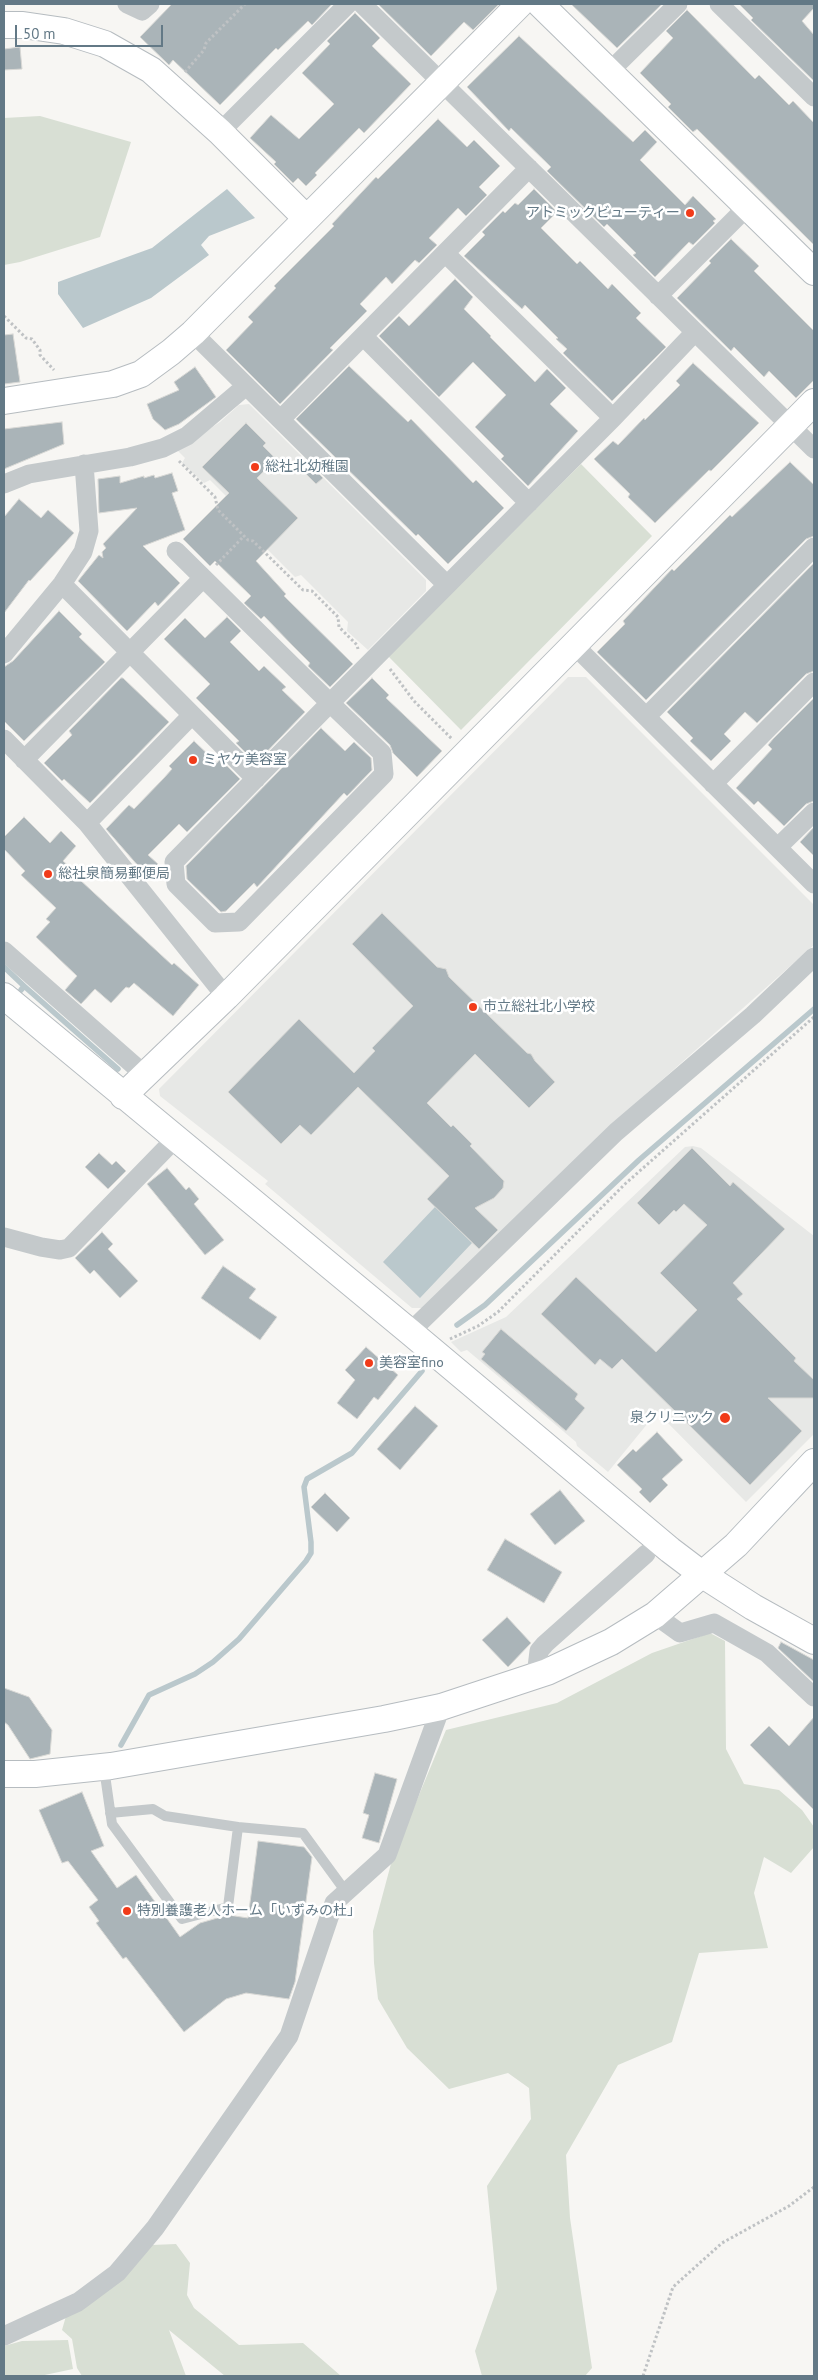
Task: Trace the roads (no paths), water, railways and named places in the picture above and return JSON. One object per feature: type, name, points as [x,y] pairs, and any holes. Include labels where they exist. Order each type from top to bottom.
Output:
[{"type":"street","points":[[127,4],[142,11],[150,4]]},
{"type":"street","points":[[220,132],[348,4]]},
{"type":"street","points":[[362,4],[814,450]]},
{"type":"street","points":[[4,401],[112,384],[141,374],[171,352],[193,333],[520,4]]},
{"type":"street","points":[[540,4],[814,272]]},
{"type":"street","points":[[609,72],[678,4]]},
{"type":"street","points":[[719,4],[814,97]]},
{"type":"street","points":[[4,25],[23,25],[64,31],[105,44],[151,70],[220,132],[306,218]]},
{"type":"street","points":[[281,419],[529,168]]},
{"type":"street","points":[[658,296],[747,206]]},
{"type":"street","points":[[446,253],[613,418]]},
{"type":"street","points":[[176,551],[204,578],[330,703],[382,754],[384,774],[239,922],[215,923],[176,884],[174,862],[330,703],[613,418],[695,332]]},
{"type":"street","points":[[193,333],[447,585]]},
{"type":"street","points":[[363,336],[529,503]]},
{"type":"street","points":[[4,484],[29,474],[130,457],[166,447],[198,428],[246,386]]},
{"type":"street","points":[[123,1096],[226,997],[814,402]]},
{"type":"street","points":[[4,654],[62,584],[83,552],[89,531],[84,464]]},
{"type":"street","points":[[648,716],[814,547]]},
{"type":"street","points":[[204,578],[130,652],[11,750],[87,823],[226,997]]},
{"type":"street","points":[[62,584],[256,779]]},
{"type":"street","points":[[574,645],[648,716],[713,784],[814,884]]},
{"type":"street","points":[[713,784],[814,682]]},
{"type":"street","points":[[87,823],[192,715]]},
{"type":"street","points":[[778,848],[814,812]]},
{"type":"street","points":[[4,951],[145,1075]]},
{"type":"street","points":[[410,1332],[616,1132],[753,1015],[814,957]]},
{"type":"street","points":[[4,996],[437,1354],[670,1550],[703,1575],[814,1642]]},
{"type":"street","points":[[4,1237],[41,1247],[60,1250],[68,1248],[176,1138]]},
{"type":"street","points":[[4,1774],[35,1774],[104,1767],[384,1719],[441,1707],[536,1676],[579,1659],[655,1615],[736,1545],[814,1462]]},
{"type":"street","points":[[536,1676],[539,1651],[646,1554]]},
{"type":"street","points":[[655,1615],[680,1633],[714,1623],[767,1654],[814,1698]]},
{"type":"street","points":[[4,2336],[78,2302],[117,2273],[155,2228],[289,2036],[334,1903],[387,1855],[441,1707]]},
{"type":"lane","points":[[104,1767],[112,1824],[182,1919],[228,1907],[238,1827]]},
{"type":"lane","points":[[110,1813],[153,1809],[164,1816],[238,1827],[303,1833],[346,1892]]},
{"type":"waterway","points":[[4,967],[24,986]]},
{"type":"waterway","points":[[21,990],[24,986],[118,1069]]},
{"type":"waterway","points":[[457,1325],[485,1305],[639,1160],[814,1009]]},
{"type":"waterway","points":[[121,1745],[149,1695],[195,1674],[213,1662],[239,1639],[306,1561],[311,1553],[304,1487],[307,1479],[352,1453],[422,1371]]},
{"type":"place","name":"アトミックビューティー","points":[[690,213]]},
{"type":"place","name":"総社北幼稚園","points":[[255,467]]},
{"type":"place","name":"ミヤケ美容室","points":[[193,760]]},
{"type":"place","name":"総社泉簡易郵便局","points":[[48,874]]},
{"type":"place","name":"市立総社北小学校","points":[[473,1007]]},
{"type":"place","name":"美容室fino","points":[[369,1363]]},
{"type":"place","name":"泉クリニック","points":[[725,1418]]},
{"type":"place","name":"特別養護老人ホーム「いずみの杜」","points":[[127,1911]]}]
